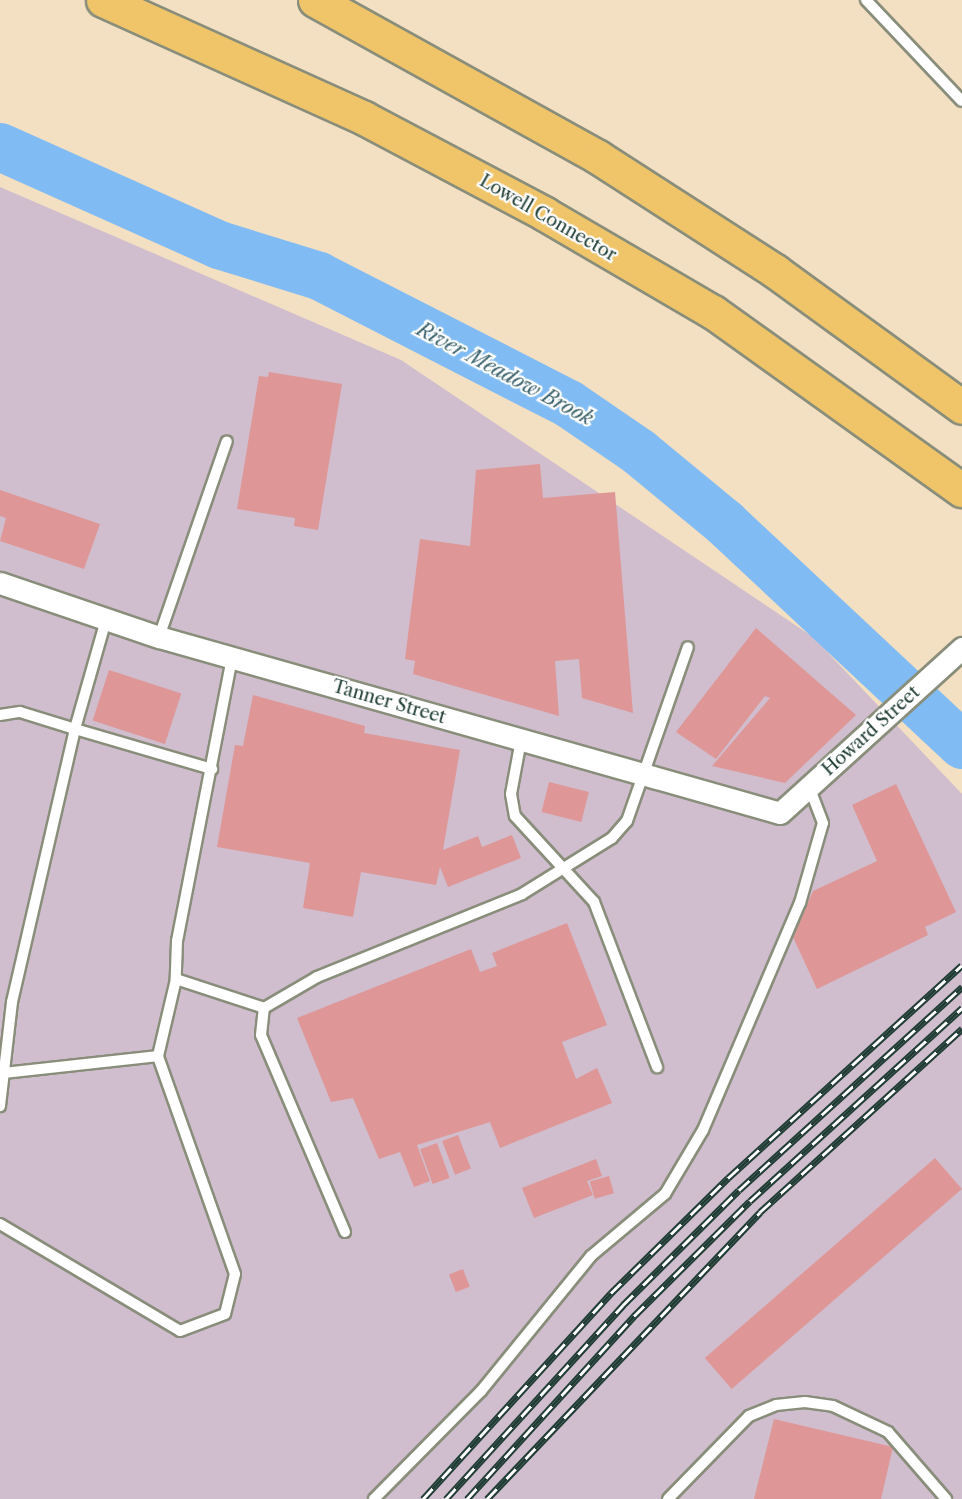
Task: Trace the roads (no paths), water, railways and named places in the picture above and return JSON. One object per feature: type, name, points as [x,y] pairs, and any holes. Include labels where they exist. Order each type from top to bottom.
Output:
[{"type":"highway","name":"Lowell Connector","points":[[104,0],[364,118],[545,214],[713,312],[962,490]]},
{"type":"highway","points":[[315,0],[608,163],[775,272],[962,407]]},
{"type":"street","name":"Tanner Street","points":[[0,583],[159,637],[780,813]]},
{"type":"street","name":"Howard Street","points":[[780,813],[962,648]]},
{"type":"lane","points":[[866,0],[962,101]]},
{"type":"lane","points":[[159,637],[227,441]]},
{"type":"lane","points":[[0,1106],[12,1002],[75,729],[106,620]]},
{"type":"lane","points":[[176,979],[264,1008],[317,976],[522,894],[567,869],[612,838],[627,821],[688,647]]},
{"type":"lane","points":[[0,1224],[180,1331],[225,1314],[235,1274],[158,1056],[176,979],[177,941],[232,658]]},
{"type":"lane","points":[[0,715],[20,712],[212,769]]},
{"type":"lane","points":[[521,740],[511,794],[515,816],[567,869],[609,933],[657,1067]]},
{"type":"lane","points":[[374,1499],[481,1390],[591,1256],[664,1194],[703,1130],[800,903],[823,823],[809,786]]},
{"type":"lane","points":[[0,1004],[12,1002]]},
{"type":"lane","points":[[264,1008],[261,1035],[345,1232]]},
{"type":"lane","points":[[4,1073],[158,1056]]},
{"type":"lane","points":[[668,1499],[749,1416],[776,1405],[805,1402],[833,1406],[888,1432],[946,1499]]},
{"type":"waterway","name":"River Meadow Brook","points":[[0,147],[219,245],[319,276],[569,404],[639,452],[725,523],[962,745]]},
{"type":"railway","points":[[423,1499],[611,1293],[728,1178],[962,965]]},
{"type":"railway","points":[[446,1499],[623,1305],[739,1190],[962,987]]},
{"type":"railway","points":[[467,1499],[634,1316],[750,1201],[962,1008]]},
{"type":"railway","points":[[487,1499],[760,1212],[962,1029]]}]
